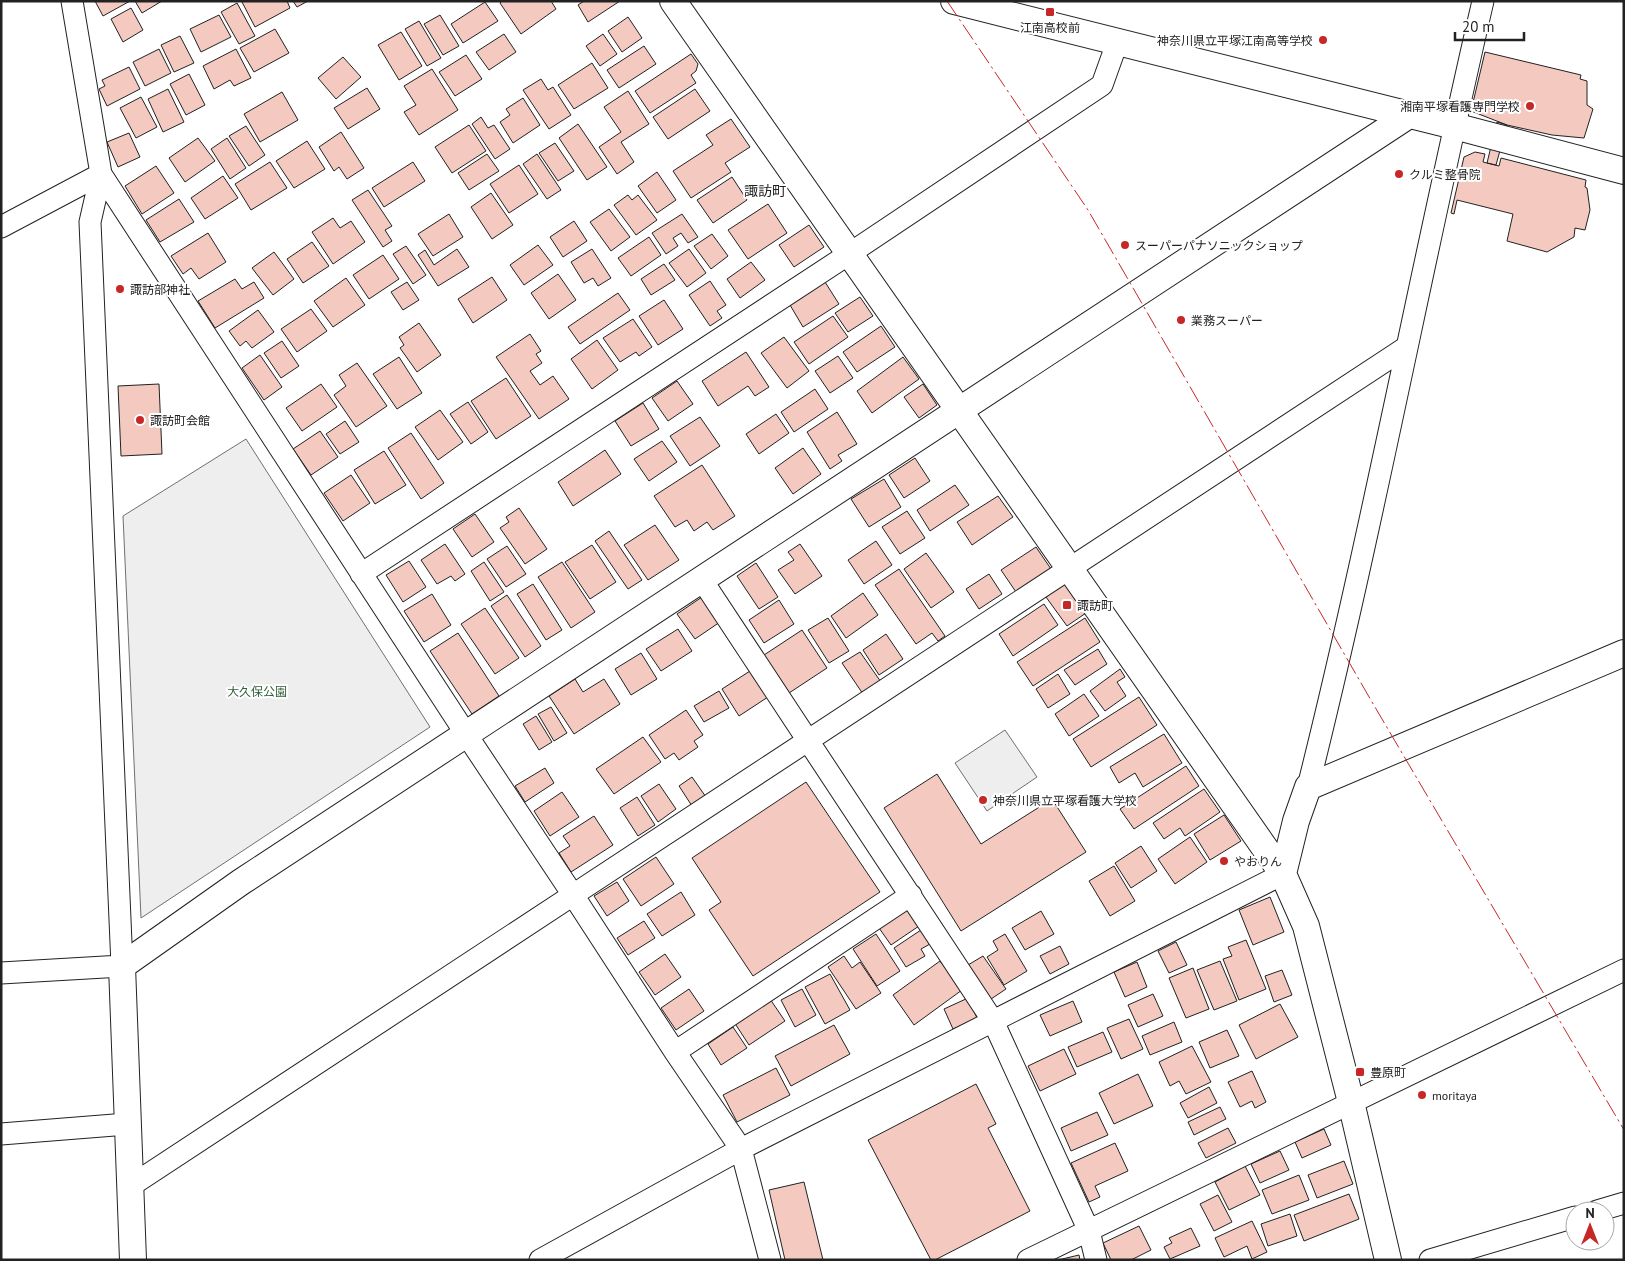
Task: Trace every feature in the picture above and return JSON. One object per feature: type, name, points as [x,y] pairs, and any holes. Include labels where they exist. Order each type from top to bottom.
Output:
[{"type":"street","points":[[72,1],[101,174],[90,222],[133,1260]]},
{"type":"street","points":[[673,1],[958,412],[1283,874],[1306,926],[1351,1102],[1388,1260]]},
{"type":"street","points":[[954,1],[1454,126],[1624,171]]},
{"type":"street","points":[[540,1260],[741,1149],[1283,874],[1296,821],[1308,787],[1346,638],[1406,348],[1482,1]]},
{"type":"street","points":[[361,574],[850,254],[1102,85],[1117,43]]},
{"type":"street","points":[[1,973],[122,966],[241,882],[1409,115]]},
{"type":"street","points":[[1,228],[101,174]]},
{"type":"street","points":[[101,174],[466,734],[741,1149],[770,1260]]},
{"type":"street","points":[[129,1187],[1406,348]]},
{"type":"street","points":[[702,580],[810,741],[992,1021],[1089,1231],[1096,1260]]},
{"type":"street","points":[[1308,787],[1624,653]]},
{"type":"street","points":[[675,1052],[911,895]]},
{"type":"street","points":[[1028,1260],[1624,970]]},
{"type":"street","points":[[1,1134],[127,1124]]},
{"type":"street","points":[[1430,1260],[1565,1220]]},
{"type":"green space","name":"大久保公園","points":[[246,439],[430,727],[141,918],[123,516]]},
{"type":"green space","points":[[1005,730],[1037,777],[987,811],[955,763]]},
{"type":"building","points":[[95,1],[130,1],[103,16]]},
{"type":"building","points":[[135,1],[162,1],[142,13]]},
{"type":"building","points":[[287,1],[290,8],[255,27],[242,2]]},
{"type":"building","points":[[293,1],[308,1],[297,7]]},
{"type":"building","points":[[502,1],[551,1],[556,9],[521,34],[500,3]]},
{"type":"building","points":[[584,1],[620,1],[588,22],[578,5]]},
{"type":"building","points":[[485,2],[498,21],[463,43],[451,24]]},
{"type":"building","points":[[237,3],[255,36],[239,44],[221,12]]},
{"type":"building","points":[[131,8],[143,30],[123,42],[111,19]]},
{"type":"building","points":[[219,15],[231,37],[201,52],[190,29]]},
{"type":"building","points":[[440,15],[459,46],[443,55],[424,24]]},
{"type":"building","points":[[628,17],[642,38],[622,52],[608,31]]},
{"type":"building","points":[[419,21],[441,58],[427,66],[405,29]]},
{"type":"building","points":[[275,29],[289,53],[254,72],[240,48]]},
{"type":"building","points":[[401,32],[422,66],[399,80],[378,45]]},
{"type":"building","points":[[504,34],[516,52],[489,70],[476,52]]},
{"type":"building","points":[[603,34],[617,54],[600,66],[586,46]]},
{"type":"building","points":[[180,36],[194,63],[174,72],[161,45]]},
{"type":"building","points":[[644,46],[656,64],[619,88],[607,70]]},
{"type":"building","points":[[159,49],[171,73],[145,86],[133,62]]},
{"type":"building","points":[[236,49],[251,78],[234,86],[230,80],[214,89],[203,66]]},
{"type":"building","points":[[1485,52],[1581,75],[1580,79],[1587,81],[1587,105],[1593,109],[1584,138],[1552,135],[1507,125],[1471,111]]},
{"type":"building","points":[[691,54],[698,64],[696,71],[691,75],[696,83],[650,113],[635,91]]},
{"type":"building","points":[[466,55],[482,79],[455,96],[439,72]]},
{"type":"building","points":[[343,57],[361,77],[336,99],[318,78]]},
{"type":"building","points":[[592,63],[608,88],[574,109],[558,85]]},
{"type":"building","points":[[129,67],[140,89],[107,106],[99,89],[105,86],[102,80]]},
{"type":"building","points":[[432,69],[458,110],[419,135],[404,112],[416,105],[404,86]]},
{"type":"building","points":[[189,74],[205,105],[186,115],[170,84]]},
{"type":"building","points":[[541,79],[548,90],[553,87],[571,115],[549,129],[523,90]]},
{"type":"building","points":[[367,88],[380,109],[348,129],[334,108]]},
{"type":"building","points":[[168,89],[184,122],[163,132],[148,99]]},
{"type":"building","points":[[695,89],[710,111],[668,139],[653,117]]},
{"type":"building","points":[[628,91],[649,124],[621,142],[634,162],[617,174],[599,147],[621,132],[604,107]]},
{"type":"building","points":[[282,92],[298,120],[260,142],[244,114]]},
{"type":"building","points":[[141,97],[157,127],[136,138],[120,108]]},
{"type":"building","points":[[523,98],[540,125],[513,143],[500,122],[510,115],[506,109]]},
{"type":"building","points":[[481,117],[488,128],[494,125],[510,149],[495,159],[472,124]]},
{"type":"building","points":[[731,119],[750,147],[725,163],[731,172],[691,198],[673,171],[713,145],[706,135]]},
{"type":"building","points":[[1497,122],[1507,125],[1496,165],[1487,163]]},
{"type":"building","points":[[578,124],[607,167],[587,180],[559,138]]},
{"type":"building","points":[[469,125],[486,151],[452,173],[435,147]]},
{"type":"building","points":[[246,126],[265,155],[249,166],[229,136]]},
{"type":"building","points":[[341,132],[364,168],[347,179],[339,167],[334,171],[319,147]]},
{"type":"building","points":[[129,133],[140,157],[118,167],[107,142]]},
{"type":"building","points":[[198,138],[215,161],[185,182],[169,158]]},
{"type":"building","points":[[227,138],[246,168],[230,179],[211,149]]},
{"type":"building","points":[[307,141],[325,169],[294,188],[276,161]]},
{"type":"building","points":[[555,143],[574,171],[558,181],[539,153]]},
{"type":"building","points":[[1475,152],[1485,154],[1483,162],[1499,166],[1501,158],[1586,180],[1585,187],[1587,188],[1590,210],[1585,230],[1575,228],[1574,237],[1547,252],[1507,241],[1513,214],[1457,200],[1454,214],[1451,213],[1464,157]]},
{"type":"building","points":[[487,154],[499,171],[469,190],[458,173]]},
{"type":"building","points":[[537,154],[561,190],[547,199],[523,164]]},
{"type":"building","points":[[270,162],[287,188],[251,210],[235,184]]},
{"type":"building","points":[[413,162],[425,181],[384,207],[372,188]]},
{"type":"building","points":[[519,165],[538,194],[509,213],[490,184]]},
{"type":"building","points":[[156,166],[174,193],[142,214],[125,186]]},
{"type":"building","points":[[657,172],[676,200],[657,213],[638,186]]},
{"type":"building","points":[[223,176],[238,198],[205,219],[191,198]]},
{"type":"building","points":[[732,177],[747,200],[713,223],[697,200]]},
{"type":"building","points":[[368,190],[392,226],[385,230],[392,241],[383,247],[352,200]]},
{"type":"building","points":[[491,193],[513,225],[492,239],[471,207]]},
{"type":"building","points":[[628,195],[632,200],[638,195],[657,220],[636,235],[614,205]]},
{"type":"building","points":[[179,199],[194,222],[160,242],[146,220]]},
{"type":"building","points":[[768,204],[787,233],[748,259],[728,230]]},
{"type":"building","points":[[609,209],[630,237],[611,251],[590,222]]},
{"type":"building","points":[[449,214],[463,237],[433,256],[418,234]]},
{"type":"building","points":[[682,214],[698,237],[688,243],[681,233],[673,238],[678,246],[666,254],[652,233]]},
{"type":"building","points":[[333,218],[340,228],[351,221],[365,242],[333,264],[312,232]]},
{"type":"building","points":[[574,221],[587,241],[563,257],[550,237]]},
{"type":"building","points":[[809,225],[824,247],[794,267],[779,245]]},
{"type":"building","points":[[208,233],[226,262],[199,279],[191,268],[183,274],[171,256]]},
{"type":"building","points":[[712,234],[728,256],[711,269],[694,246]]},
{"type":"building","points":[[649,237],[661,255],[631,276],[618,258]]},
{"type":"building","points":[[312,242],[329,266],[303,283],[287,259]]},
{"type":"building","points":[[538,245],[553,265],[524,285],[510,265]]},
{"type":"building","points":[[406,246],[426,275],[413,284],[393,254]]},
{"type":"building","points":[[457,249],[469,267],[438,286],[418,255],[425,250],[434,265]]},
{"type":"building","points":[[592,249],[611,278],[598,286],[593,278],[584,283],[571,262]]},
{"type":"building","points":[[689,249],[706,273],[687,287],[669,263]]},
{"type":"building","points":[[274,252],[294,279],[273,295],[252,268]]},
{"type":"building","points":[[383,255],[399,279],[369,299],[353,275]]},
{"type":"building","points":[[751,262],[765,280],[740,298],[727,279]]},
{"type":"building","points":[[664,264],[675,280],[651,295],[641,279]]},
{"type":"building","points":[[558,274],[576,300],[549,319],[531,293]]},
{"type":"building","points":[[492,277],[507,300],[473,323],[458,299]]},
{"type":"building","points":[[346,278],[365,305],[333,327],[314,301]]},
{"type":"building","points":[[235,279],[242,289],[254,282],[264,298],[215,328],[198,301]]},
{"type":"building","points":[[710,281],[726,305],[717,311],[722,318],[710,326],[689,295]]},
{"type":"building","points":[[407,282],[419,300],[403,310],[391,292]]},
{"type":"building","points":[[825,282],[839,304],[803,327],[790,305]]},
{"type":"building","points":[[618,293],[630,310],[580,344],[568,327]]},
{"type":"building","points":[[860,297],[873,316],[848,332],[835,313]]},
{"type":"building","points":[[664,300],[683,329],[658,345],[639,316]]},
{"type":"building","points":[[311,309],[327,331],[297,352],[281,329]]},
{"type":"building","points":[[258,310],[274,332],[252,348],[246,341],[240,346],[229,331]]},
{"type":"building","points":[[833,316],[848,337],[809,364],[794,342]]},
{"type":"building","points":[[633,319],[652,347],[639,356],[636,352],[620,362],[603,338]]},
{"type":"building","points":[[419,323],[441,355],[417,372],[400,348],[404,345],[399,337]]},
{"type":"building","points":[[881,326],[895,347],[857,372],[843,352]]},
{"type":"building","points":[[530,334],[541,351],[536,354],[542,363],[530,371],[540,385],[553,376],[569,399],[539,419],[496,357]]},
{"type":"building","points":[[784,337],[809,371],[787,388],[761,353]]},
{"type":"building","points":[[597,340],[618,370],[592,389],[571,359]]},
{"type":"building","points":[[282,341],[299,366],[281,378],[264,353]]},
{"type":"building","points":[[746,352],[769,387],[755,396],[748,386],[718,406],[702,381]]},
{"type":"building","points":[[260,355],[282,387],[264,400],[242,368]]},
{"type":"building","points":[[838,356],[853,378],[830,393],[815,371]]},
{"type":"building","points":[[399,357],[422,393],[397,409],[373,374]]},
{"type":"building","points":[[903,357],[919,379],[872,413],[857,391]]},
{"type":"building","points":[[357,363],[387,406],[356,427],[334,395],[346,386],[339,375]]},
{"type":"building","points":[[506,378],[531,416],[496,439],[471,401]]},
{"type":"building","points":[[677,381],[693,404],[668,421],[652,398]]},
{"type":"building","name":"諏訪町会館","points":[[159,384],[162,454],[121,456],[118,386]]},
{"type":"building","points":[[321,384],[337,407],[302,431],[286,408]]},
{"type":"building","points":[[923,384],[937,405],[919,418],[904,397]]},
{"type":"building","points":[[815,389],[828,409],[794,432],[781,412]]},
{"type":"building","points":[[468,402],[488,432],[471,444],[450,414]]},
{"type":"building","points":[[643,403],[659,429],[631,446],[615,421]]},
{"type":"building","points":[[440,410],[463,442],[438,460],[415,427]]},
{"type":"building","points":[[837,412],[857,444],[838,455],[842,461],[830,469],[807,432]]},
{"type":"building","points":[[776,414],[789,433],[759,454],[746,434]]},
{"type":"building","points":[[700,417],[720,446],[690,466],[670,436]]},
{"type":"building","points":[[345,421],[359,442],[340,454],[326,434]]},
{"type":"building","points":[[320,431],[338,457],[311,475],[293,449]]},
{"type":"building","points":[[411,433],[444,483],[421,499],[388,448]]},
{"type":"building","points":[[662,441],[677,462],[649,481],[634,459]]},
{"type":"building","points":[[803,448],[821,474],[793,494],[775,468]]},
{"type":"building","points":[[605,450],[621,474],[573,506],[558,482]]},
{"type":"building","points":[[384,451],[406,485],[375,504],[354,470]]},
{"type":"building","points":[[915,458],[930,481],[904,498],[889,475]]},
{"type":"building","points":[[702,465],[735,516],[713,530],[707,522],[694,531],[687,520],[675,527],[654,496]]},
{"type":"building","points":[[351,475],[370,503],[343,521],[324,493]]},
{"type":"building","points":[[884,479],[901,507],[869,527],[851,499]]},
{"type":"building","points":[[955,485],[969,505],[930,531],[917,510]]},
{"type":"building","points":[[998,496],[1013,517],[972,545],[957,522]]},
{"type":"building","points":[[519,508],[547,549],[525,564],[500,528],[509,522],[506,517]]},
{"type":"building","points":[[907,511],[925,538],[900,554],[882,527]]},
{"type":"building","points":[[475,514],[494,542],[472,557],[453,529]]},
{"type":"building","points":[[655,525],[679,560],[648,580],[624,545]]},
{"type":"building","points":[[609,531],[642,580],[628,589],[595,541]]},
{"type":"building","points":[[876,541],[892,565],[864,584],[848,560]]},
{"type":"building","points":[[445,544],[465,574],[455,581],[451,576],[437,584],[421,560]]},
{"type":"building","points":[[800,544],[822,576],[795,594],[778,570],[794,560],[788,552]]},
{"type":"building","points":[[592,545],[616,582],[590,599],[565,562]]},
{"type":"building","points":[[507,546],[526,574],[506,587],[487,559]]},
{"type":"building","points":[[1036,547],[1051,569],[1016,592],[1001,570]]},
{"type":"building","points":[[926,553],[954,592],[931,608],[904,569]]},
{"type":"building","points":[[409,561],[426,587],[403,602],[386,575]]},
{"type":"building","points":[[484,562],[504,592],[490,601],[471,571]]},
{"type":"building","points":[[562,562],[595,612],[571,628],[538,577]]},
{"type":"building","points":[[756,563],[778,597],[759,609],[737,576]]},
{"type":"building","points":[[899,569],[945,636],[938,641],[932,633],[916,644],[875,585]]},
{"type":"building","points":[[989,574],[1002,594],[979,609],[966,589]]},
{"type":"building","points":[[1064,583],[1086,613],[1067,626],[1046,597]]},
{"type":"building","points":[[533,584],[562,630],[546,640],[517,594]]},
{"type":"building","points":[[863,593],[878,615],[846,638],[831,616]]},
{"type":"building","points":[[432,594],[451,625],[424,642],[404,611]]},
{"type":"building","points":[[507,595],[541,646],[525,657],[491,606]]},
{"type":"building","points":[[702,597],[720,622],[695,639],[677,614]]},
{"type":"building","points":[[779,600],[794,624],[764,643],[749,620]]},
{"type":"building","points":[[1044,604],[1058,625],[1013,656],[999,634]]},
{"type":"building","points":[[485,608],[519,658],[495,674],[461,624]]},
{"type":"building","points":[[828,618],[849,651],[829,663],[808,630]]},
{"type":"building","points":[[1085,618],[1100,642],[1033,686],[1017,662]]},
{"type":"building","points":[[678,629],[692,651],[661,671],[646,649]]},
{"type":"building","points":[[802,630],[827,668],[789,693],[764,655]]},
{"type":"building","points":[[458,633],[499,696],[472,714],[430,651]]},
{"type":"building","points":[[886,634],[903,659],[879,675],[863,650]]},
{"type":"building","points":[[1098,649],[1107,664],[1075,685],[1064,670]]},
{"type":"building","points":[[860,652],[881,682],[863,694],[842,663]]},
{"type":"building","points":[[641,653],[657,679],[631,695],[615,669]]},
{"type":"building","points":[[1120,669],[1125,677],[1117,682],[1126,696],[1105,711],[1090,691]]},
{"type":"building","points":[[750,671],[768,697],[739,716],[722,689]]},
{"type":"building","points":[[1058,674],[1070,694],[1048,708],[1036,689]]},
{"type":"building","points":[[575,679],[583,692],[604,679],[620,704],[574,734],[549,696]]},
{"type":"building","points":[[719,691],[729,708],[704,722],[694,706]]},
{"type":"building","points":[[1084,694],[1099,716],[1069,736],[1055,714]]},
{"type":"building","points":[[1139,697],[1157,725],[1091,767],[1073,739]]},
{"type":"building","points":[[551,707],[567,733],[554,741],[538,714]]},
{"type":"building","points":[[686,710],[703,735],[694,741],[698,747],[679,760],[674,753],[665,759],[649,735]]},
{"type":"building","points":[[536,716],[552,742],[539,750],[523,724]]},
{"type":"building","points":[[1164,734],[1182,763],[1143,787],[1135,773],[1119,783],[1110,767]]},
{"type":"building","points":[[643,737],[661,762],[614,794],[596,769]]},
{"type":"building","points":[[1186,766],[1199,786],[1134,829],[1120,809]]},
{"type":"building","points":[[545,768],[554,783],[525,802],[515,786]]},
{"type":"building","points":[[937,774],[981,844],[1052,799],[1086,852],[961,931],[884,808]]},
{"type":"building","points":[[692,777],[706,797],[692,806],[679,786]]},
{"type":"building","points":[[806,782],[880,892],[753,976],[709,910],[721,902],[692,858]]},
{"type":"building","points":[[659,784],[676,809],[658,822],[641,796]]},
{"type":"building","points":[[1204,789],[1220,812],[1185,836],[1180,828],[1164,839],[1153,823]]},
{"type":"building","points":[[562,792],[579,817],[550,836],[534,811]]},
{"type":"building","points":[[637,797],[655,825],[638,836],[620,808]]},
{"type":"building","points":[[1224,815],[1241,841],[1210,860],[1194,834]]},
{"type":"building","points":[[594,816],[613,845],[571,872],[559,853],[570,846],[563,836]]},
{"type":"building","points":[[1190,837],[1207,862],[1175,884],[1158,859]]},
{"type":"building","points":[[1141,846],[1157,871],[1131,888],[1115,863]]},
{"type":"building","points":[[656,857],[674,884],[641,906],[623,879]]},
{"type":"building","points":[[1114,866],[1135,901],[1110,916],[1089,881]]},
{"type":"building","points":[[617,882],[629,901],[607,916],[594,896]]},
{"type":"building","points":[[681,892],[695,915],[662,936],[647,914]]},
{"type":"building","points":[[1270,897],[1284,932],[1253,945],[1239,910]]},
{"type":"building","points":[[908,909],[919,926],[891,945],[879,928]]},
{"type":"building","points":[[1041,911],[1054,934],[1025,950],[1012,928]]},
{"type":"building","points":[[644,921],[655,938],[628,955],[617,938]]},
{"type":"building","points":[[921,930],[930,944],[921,949],[925,956],[906,967],[894,948]]},
{"type":"building","points":[[876,934],[900,971],[877,986],[853,949]]},
{"type":"building","points":[[1005,934],[1027,971],[1004,985],[987,957],[998,950],[993,941]]},
{"type":"building","points":[[1246,940],[1266,989],[1239,1000],[1223,959],[1232,956],[1228,947]]},
{"type":"building","points":[[1176,942],[1187,965],[1169,973],[1158,951]]},
{"type":"building","points":[[1060,946],[1069,964],[1050,974],[1040,956]]},
{"type":"building","points":[[665,954],[681,977],[655,995],[639,972]]},
{"type":"building","points":[[844,956],[852,968],[860,962],[881,993],[856,1009],[828,967]]},
{"type":"building","points":[[983,956],[1006,989],[991,999],[968,965]]},
{"type":"building","points":[[940,961],[962,990],[914,1025],[893,995]]},
{"type":"building","points":[[1220,961],[1237,1001],[1214,1010],[1197,970]]},
{"type":"building","points":[[1137,962],[1147,987],[1125,997],[1114,972]]},
{"type":"building","points":[[1193,968],[1209,1009],[1186,1018],[1169,978]]},
{"type":"building","points":[[1282,970],[1292,995],[1274,1002],[1265,976]]},
{"type":"building","points":[[830,974],[850,1010],[825,1024],[805,987]]},
{"type":"building","points":[[689,989],[704,1011],[676,1030],[661,1008]]},
{"type":"building","points":[[802,989],[816,1015],[795,1027],[781,1000]]},
{"type":"building","points":[[1153,994],[1163,1016],[1138,1027],[1128,1005]]},
{"type":"building","points":[[968,998],[977,1018],[953,1029],[944,1009]]},
{"type":"building","points":[[770,999],[785,1021],[749,1045],[734,1022]]},
{"type":"building","points":[[1073,1001],[1082,1022],[1050,1036],[1040,1015]]},
{"type":"building","points":[[1280,1004],[1298,1037],[1256,1059],[1239,1025]]},
{"type":"building","points":[[1129,1019],[1143,1049],[1121,1059],[1107,1028]]},
{"type":"building","points":[[1174,1022],[1182,1042],[1150,1055],[1142,1036]]},
{"type":"building","points":[[834,1025],[850,1054],[791,1086],[775,1056]]},
{"type":"building","points":[[733,1027],[747,1048],[721,1065],[708,1044]]},
{"type":"building","points":[[1227,1030],[1239,1056],[1210,1068],[1199,1042]]},
{"type":"building","points":[[1103,1032],[1112,1052],[1077,1067],[1068,1047]]},
{"type":"building","points":[[1192,1046],[1211,1082],[1186,1094],[1179,1081],[1170,1086],[1159,1062]]},
{"type":"building","points":[[1064,1049],[1076,1074],[1040,1091],[1028,1066]]},
{"type":"building","points":[[776,1068],[790,1095],[737,1122],[723,1095]]},
{"type":"building","points":[[1252,1071],[1266,1102],[1255,1108],[1252,1101],[1240,1107],[1228,1082]]},
{"type":"building","points":[[1138,1074],[1153,1106],[1114,1124],[1099,1093]]},
{"type":"building","points":[[976,1084],[996,1124],[988,1128],[1030,1211],[935,1260],[931,1260],[868,1140]]},
{"type":"building","points":[[1209,1087],[1217,1103],[1188,1118],[1180,1103]]},
{"type":"building","points":[[1220,1107],[1226,1119],[1194,1135],[1188,1122]]},
{"type":"building","points":[[1097,1112],[1108,1135],[1071,1151],[1061,1128]]},
{"type":"building","points":[[1228,1128],[1236,1143],[1206,1158],[1198,1143]]},
{"type":"building","points":[[1324,1129],[1331,1145],[1302,1158],[1295,1142]]},
{"type":"building","points":[[1115,1143],[1128,1171],[1095,1186],[1100,1197],[1089,1202],[1071,1163]]},
{"type":"building","points":[[1280,1151],[1289,1170],[1260,1183],[1251,1164]]},
{"type":"building","points":[[1344,1161],[1353,1184],[1317,1198],[1308,1175]]},
{"type":"building","points":[[1245,1166],[1260,1195],[1229,1210],[1215,1182]]},
{"type":"building","points":[[1299,1175],[1309,1200],[1272,1214],[1262,1190]]},
{"type":"building","points":[[804,1182],[823,1260],[785,1260],[769,1190]]},
{"type":"building","points":[[1349,1194],[1359,1219],[1304,1241],[1294,1215]]},
{"type":"building","points":[[1218,1195],[1232,1222],[1214,1231],[1200,1204]]},
{"type":"building","points":[[1290,1214],[1297,1236],[1268,1246],[1261,1224]]},
{"type":"building","points":[[1252,1221],[1267,1252],[1252,1259],[1247,1246],[1224,1257],[1215,1238]]},
{"type":"building","points":[[1139,1226],[1151,1250],[1131,1260],[1111,1260],[1103,1243]]},
{"type":"building","points":[[1191,1228],[1200,1246],[1170,1259],[1164,1247],[1172,1243],[1169,1238]]},
{"type":"building","points":[[1079,1255],[1080,1260],[1058,1260]]},
{"type":"power","points":[[947,1],[1088,210],[1372,702],[1624,1130]]},
{"type":"place","name":"江南高校前","points":[[1050,12]]},
{"type":"place","name":"神奈川県立平塚江南高等学校","points":[[1323,40]]},
{"type":"place","name":"湘南平塚看護専門学校","points":[[1530,106]]},
{"type":"place","name":"クルミ整骨院","points":[[1399,174]]},
{"type":"place","name":"スーパーパナソニックショップ","points":[[1125,245]]},
{"type":"place","name":"諏訪部神社","points":[[120,289]]},
{"type":"place","name":"業務スーパー","points":[[1181,320]]},
{"type":"place","name":"諏訪町会館","points":[[140,420]]},
{"type":"place","name":"諏訪町","points":[[1067,605]]},
{"type":"place","name":"神奈川県立平塚看護大学校","points":[[983,800]]},
{"type":"place","name":"やおりん","points":[[1224,861]]},
{"type":"place","name":"豊原町","points":[[1360,1072]]},
{"type":"place","name":"moritaya","points":[[1422,1095]]},
{"type":"district","name":"諏訪町","points":[[765,191]]}]
